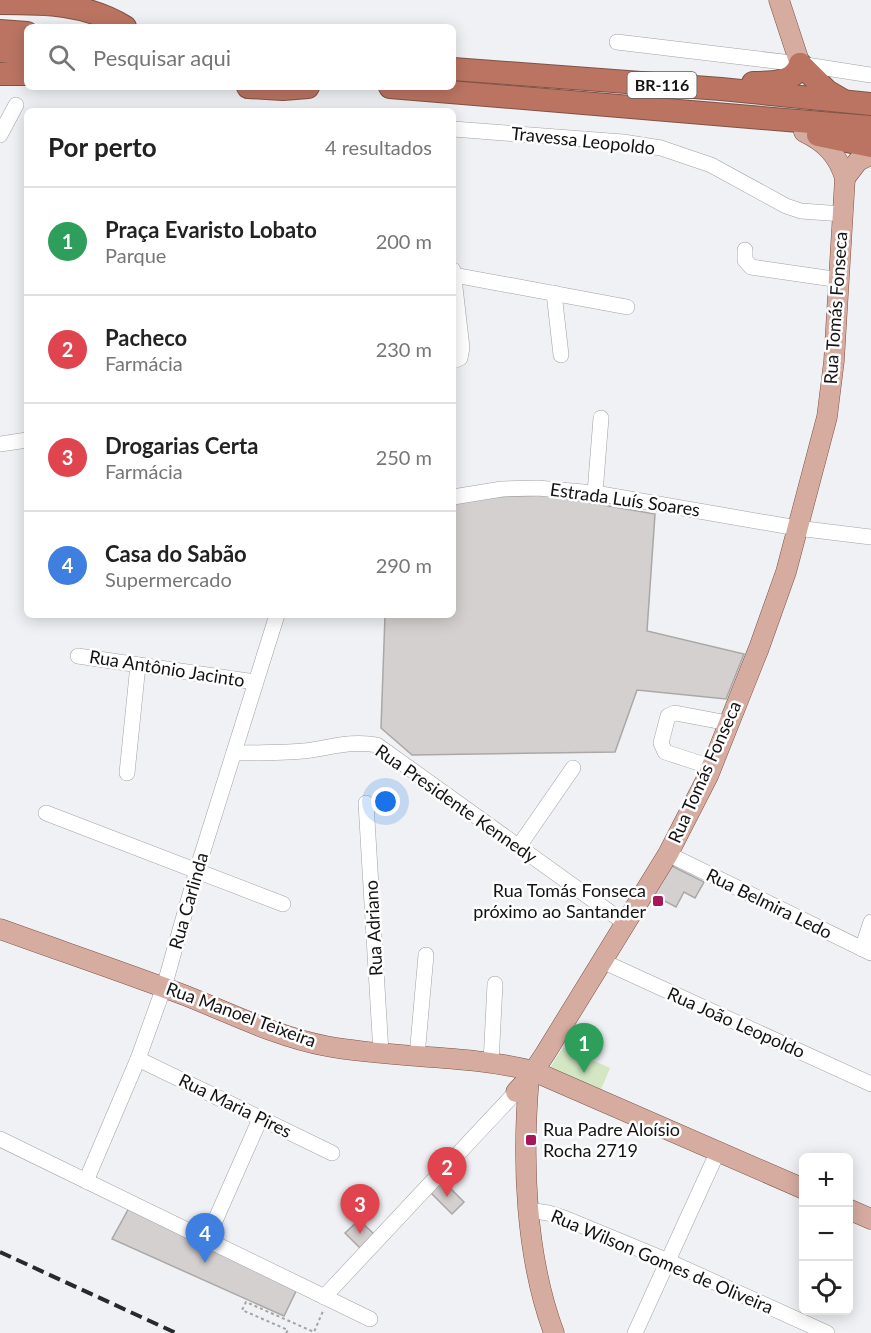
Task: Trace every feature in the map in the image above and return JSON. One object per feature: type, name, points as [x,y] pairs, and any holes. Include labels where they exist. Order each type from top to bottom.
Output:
[{"type":"highway","points":[[0,3],[68,3],[120,24]]},
{"type":"highway","points":[[0,31],[24,33]]},
{"type":"highway","points":[[0,51],[24,54]]},
{"type":"highway","points":[[722,89],[733,84],[759,83],[792,77],[798,73],[800,64]]},
{"type":"highway","points":[[800,64],[827,92],[846,102]]},
{"type":"highway","name":"BR-116","points":[[456,69],[722,89],[871,104]]},
{"type":"highway","points":[[0,74],[24,74]]},
{"type":"highway","name":"BR-116","points":[[425,90],[871,127]]},
{"type":"highway","points":[[719,115],[871,146]]},
{"type":"main road","points":[[779,0],[800,64]]},
{"type":"main road","points":[[804,132],[830,150],[841,166],[845,178]]},
{"type":"main road","points":[[845,178],[858,160],[871,155]]},
{"type":"main road","name":"Rua Tomás Fonseca","points":[[526,1086],[668,854],[711,767],[778,594],[827,417],[834,361],[845,178]]},
{"type":"main road","name":"Rua Manoel Teixeira","points":[[0,929],[164,987],[283,1034],[324,1046],[491,1063],[526,1086]]},
{"type":"main road","points":[[491,1063],[526,1086],[718,1151],[799,1187]]},
{"type":"main road","points":[[526,1086],[525,1171],[529,1210],[538,1275],[554,1333]]},
{"type":"main road","points":[[853,1211],[871,1219]]},
{"type":"street","points":[[617,42],[871,75]]},
{"type":"street","points":[[0,135],[16,105]]},
{"type":"street","name":"Travessa Leopoldo","points":[[456,129],[623,142],[661,148],[711,165],[786,206],[801,211],[843,214]]},
{"type":"street","points":[[745,250],[745,260],[752,267],[840,280]]},
{"type":"street","points":[[456,274],[627,307]]},
{"type":"street","points":[[554,293],[561,355]]},
{"type":"street","points":[[456,298],[462,348],[460,358],[456,360]]},
{"type":"street","points":[[595,493],[601,418]]},
{"type":"street","points":[[0,444],[24,440]]},
{"type":"street","name":"Estrada Luís Soares","points":[[456,497],[502,489],[537,488],[595,493],[797,528],[871,537]]},
{"type":"street","name":"Rua Carlinda","points":[[86,1180],[138,1059],[164,987],[197,870],[276,618]]},
{"type":"street","name":"Rua Antônio Jacinto","points":[[78,656],[255,682]]},
{"type":"street","points":[[127,773],[138,665]]},
{"type":"street","points":[[711,767],[664,752],[661,743],[668,716],[675,713],[729,723]]},
{"type":"street","name":"Rua Presidente Kennedy","points":[[234,753],[278,753],[349,743],[377,745],[625,922]]},
{"type":"street","points":[[519,846],[573,768]]},
{"type":"street","name":"Rua Adriano","points":[[366,803],[381,1053]]},
{"type":"street","points":[[46,813],[283,904]]},
{"type":"street","name":"Rua Belmira Ledo","points":[[668,854],[867,951]]},
{"type":"street","points":[[867,951],[871,922]]},
{"type":"street","points":[[417,1056],[426,955]]},
{"type":"street","name":"Rua João Leopoldo","points":[[602,962],[871,1084]]},
{"type":"street","points":[[491,1063],[495,984]]},
{"type":"street","name":"Rua Maria Pires","points":[[138,1059],[332,1153]]},
{"type":"street","name":"Rua Tomás Fonseca","points":[[327,1298],[526,1086]]},
{"type":"street","points":[[207,1239],[260,1119]]},
{"type":"street","points":[[0,1139],[370,1319]]},
{"type":"street","points":[[635,1333],[718,1151]]},
{"type":"street","name":"Rua Wilson Gomes de Oliveira","points":[[529,1210],[564,1218],[668,1261],[827,1333]]},
{"type":"path","points":[[286,1333],[288,1330],[243,1310],[246,1302],[314,1332],[327,1298]]},
{"type":"green space","points":[[563,1047],[610,1068],[600,1092],[550,1068]]},
{"type":"building","points":[[545,495],[655,514],[647,631],[744,654],[726,699],[637,690],[615,752],[412,755],[381,728],[385,618],[456,618],[456,502],[488,497]]},
{"type":"building","points":[[668,864],[704,882],[695,898],[684,892],[676,907],[651,894]]},
{"type":"building","points":[[442,1180],[464,1202],[452,1214],[430,1192]]},
{"type":"building","points":[[129,1208],[298,1287],[284,1316],[112,1239]]},
{"type":"building","points":[[359,1220],[374,1234],[360,1248],[345,1233]]},
{"type":"railway","points":[[0,1252],[176,1333]]},
{"type":"place","name":"Rua Tomás Fonseca próximo ao Santander","points":[[658,901]]},
{"type":"place","name":"Praça Evaristo Lobato","points":[[584,1073]]},
{"type":"place","name":"Rua Padre Aloísio Rocha 2719","points":[[531,1140]]},
{"type":"place","name":"Pacheco","points":[[447,1197]]},
{"type":"place","name":"Drogarias Certa","points":[[360,1234]]},
{"type":"place","name":"Casa do Sabão","points":[[205,1263]]}]
